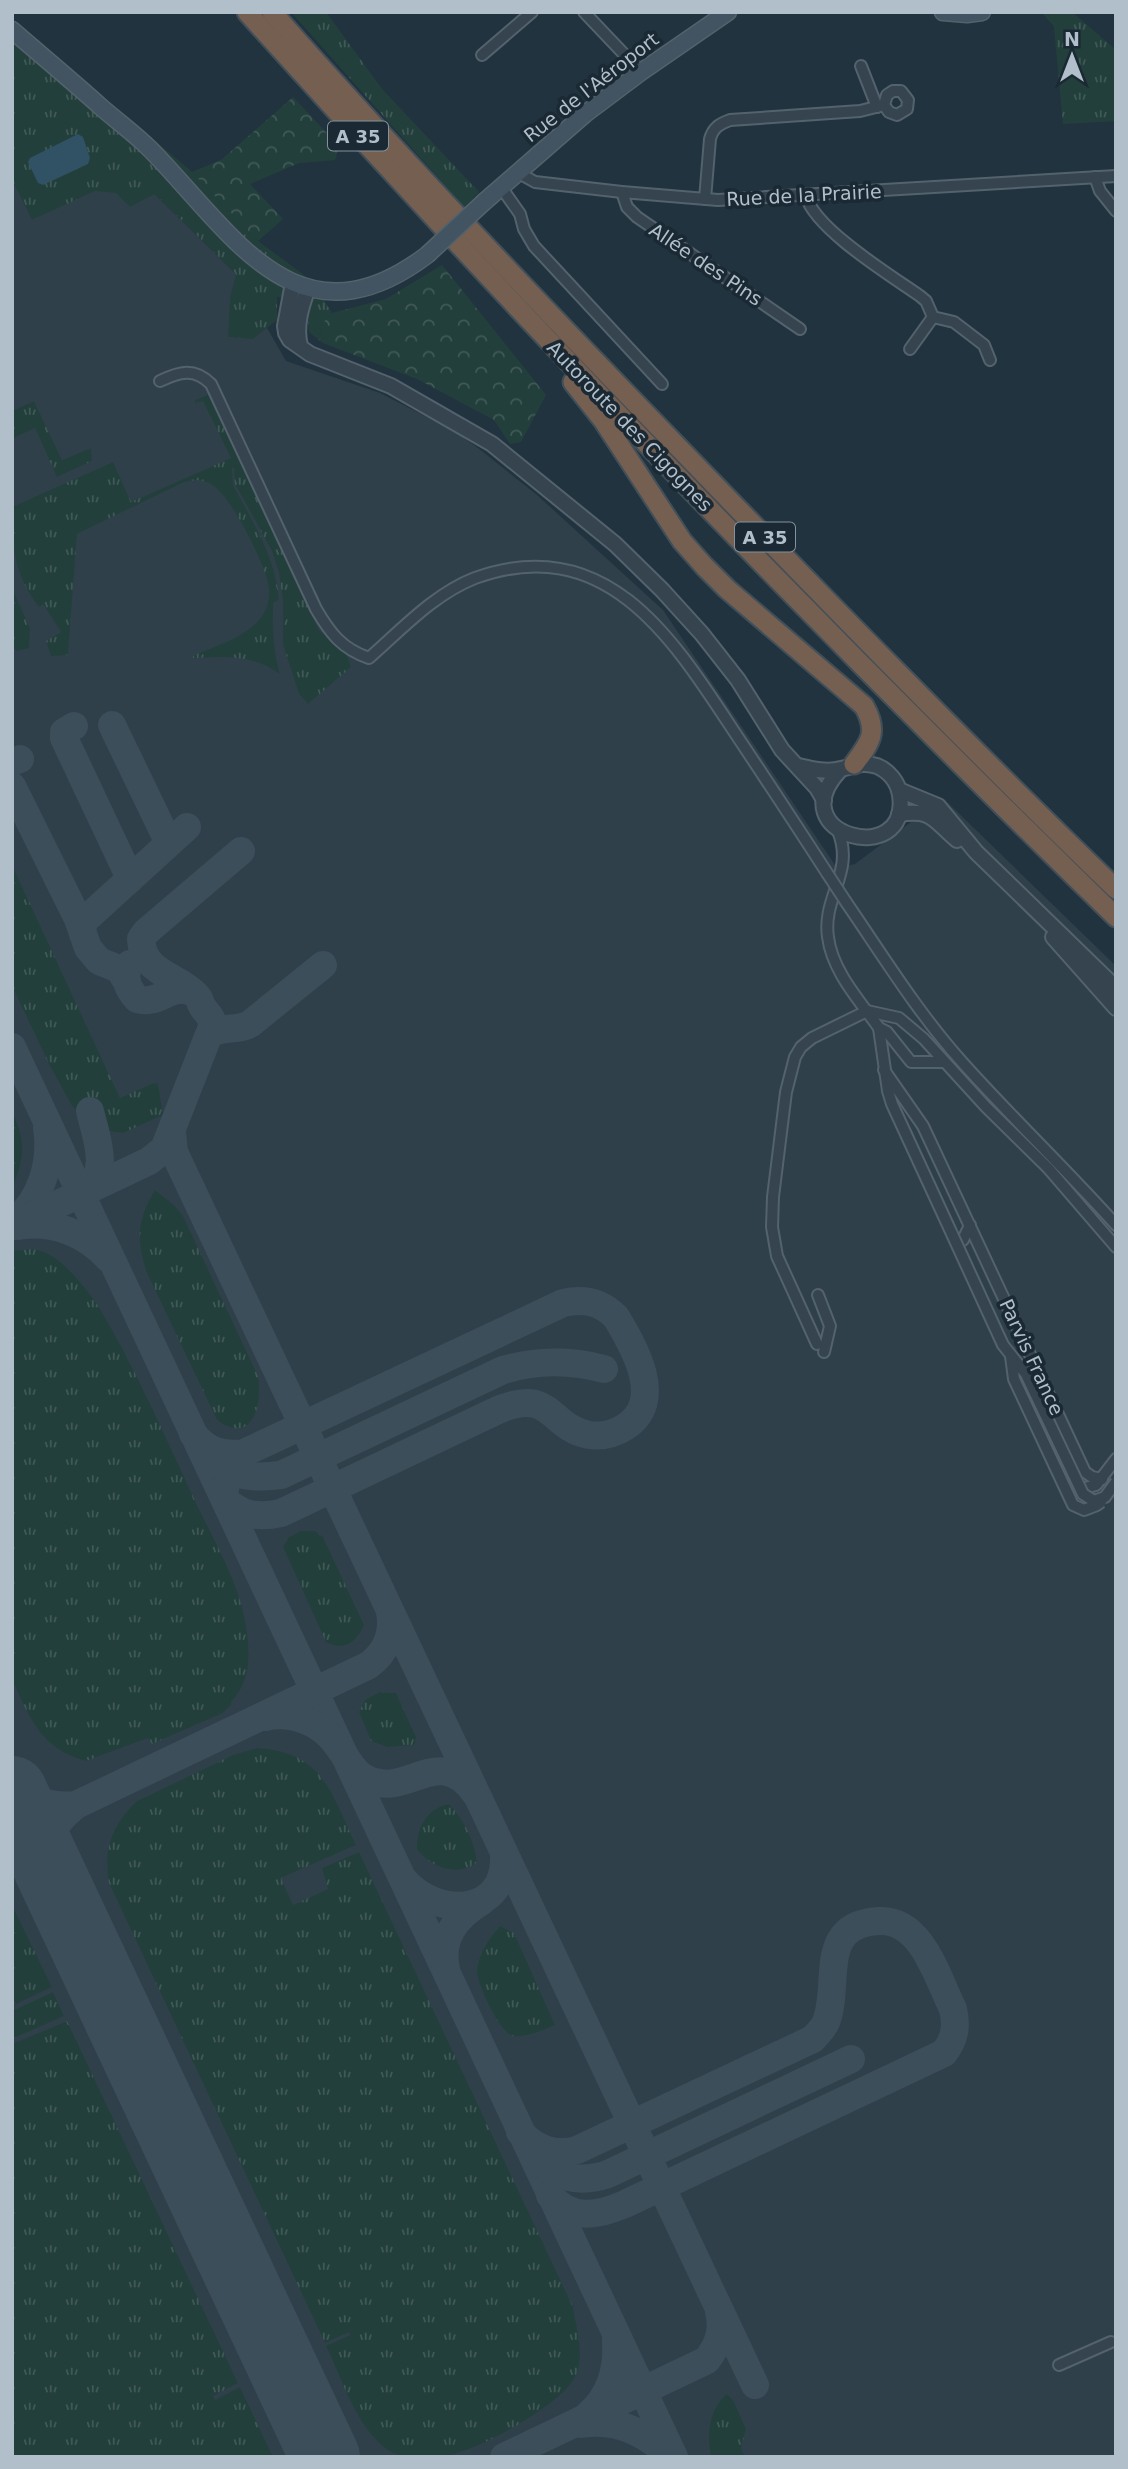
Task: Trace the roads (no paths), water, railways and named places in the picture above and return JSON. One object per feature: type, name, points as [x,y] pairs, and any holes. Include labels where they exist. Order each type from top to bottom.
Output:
[{"type":"highway","name":"Autoroute des Cigognes","points":[[247,12],[542,335],[851,655],[1116,916]]},
{"type":"highway","name":"Autoroute des Cigognes","points":[[272,12],[347,98],[521,285],[865,641],[1116,889]]},
{"type":"highway","points":[[542,335],[564,371],[603,421],[682,541],[737,597],[864,706],[871,718],[873,732],[867,747],[847,767]]},
{"type":"main road","name":"Rue de l'Aéroport","points":[[301,285],[338,291],[361,289],[385,281],[409,268],[427,255],[566,129],[641,72],[728,12]]},
{"type":"main road","points":[[943,12],[982,12]]},
{"type":"main road","points":[[12,30],[147,146],[236,242],[261,265],[301,285]]},
{"type":"street","points":[[482,55],[532,12]]},
{"type":"street","points":[[584,12],[641,72]]},
{"type":"street","points":[[705,200],[710,139],[712,132],[721,124],[730,120],[860,111],[881,106],[861,66]]},
{"type":"street","name":"Rue de la Prairie","points":[[517,172],[535,182],[705,200],[1116,176]]},
{"type":"street","points":[[1095,177],[1100,191],[1116,211]]},
{"type":"street","points":[[501,187],[513,202],[534,246],[662,384]]},
{"type":"street","name":"Allée des Pins","points":[[622,192],[627,207],[637,217],[800,328]]},
{"type":"street","points":[[806,196],[815,215],[869,260],[926,301],[933,317]]},
{"type":"street","points":[[301,285],[285,326],[290,340],[310,354],[391,386],[492,444],[615,544],[702,634],[738,680],[782,750],[824,800]]},
{"type":"street","points":[[910,349],[933,317]]},
{"type":"street","points":[[933,317],[954,321],[984,345],[990,360]]},
{"type":"street","points":[[160,381],[178,373],[193,372],[203,376],[211,384],[316,609],[326,626],[350,652],[369,658],[445,593],[474,579],[519,568],[560,568],[589,577],[619,592],[650,618],[688,662],[846,902],[961,1061],[1116,1225]]},
{"type":"street","points":[[798,766],[826,770],[876,766],[886,771],[899,790],[938,806],[976,852],[1116,988]]},
{"type":"street","points":[[847,767],[827,788],[824,800],[826,811],[844,847],[842,874],[827,919],[831,951],[844,979],[879,1028],[887,1032],[911,1062],[944,1062]]},
{"type":"street","points":[[899,790],[899,814]]},
{"type":"street","points":[[838,831],[861,838],[874,837],[884,832],[899,814],[915,811],[927,814],[976,852]]},
{"type":"street","points":[[1032,908],[1056,941],[1116,1008]]},
{"type":"street","points":[[818,1295],[830,1326],[820,1348],[777,1256],[772,1227],[786,1092],[795,1057],[801,1047],[812,1038],[867,1011],[899,1018],[925,1039],[944,1062],[1048,1168],[1116,1247]]},
{"type":"street","points":[[879,1028],[884,1070],[892,1104],[1003,1345],[1026,1374],[1083,1494],[1094,1501],[1105,1497],[1116,1482]]},
{"type":"street","name":"Parvis France","points":[[884,1070],[923,1126],[1084,1472],[1102,1479]]},
{"type":"street","points":[[963,1240],[970,1225]]},
{"type":"street","points":[[1085,1488],[1096,1485],[1116,1459]]},
{"type":"street","points":[[1059,2365],[1111,2342]]},
{"type":"water","points":[[78,134],[83,137],[90,158],[88,164],[43,185],[38,183],[28,162],[30,158]]}]
